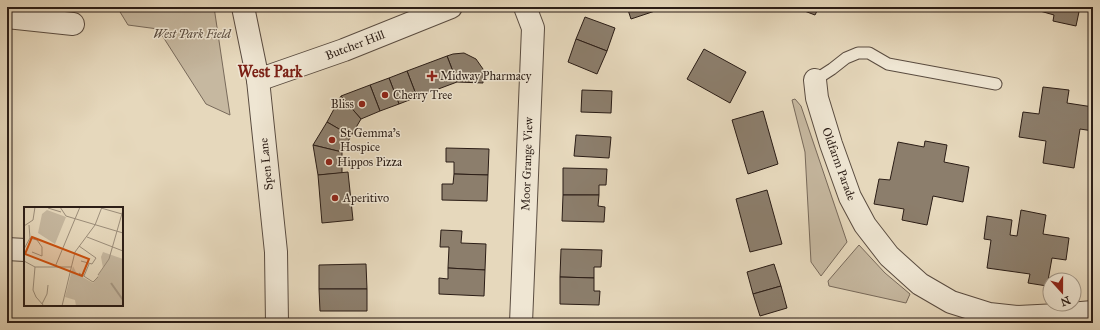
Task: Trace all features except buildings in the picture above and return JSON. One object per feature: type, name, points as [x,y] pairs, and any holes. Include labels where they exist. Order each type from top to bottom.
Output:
[{"type":"street","name":"Spen Lane","points":[[244,7],[246,25],[258,80],[276,252],[277,323]]},
{"type":"street","name":"Butcher Hill","points":[[258,80],[344,50],[451,7]]},
{"type":"street","name":"Moor Grange View","points":[[521,323],[533,28],[525,7]]},
{"type":"street","points":[[7,17],[73,24]]},
{"type":"street","name":"Oldfarm Parade","points":[[815,80],[817,98],[831,144],[850,197],[865,225],[889,256],[920,284],[951,302],[989,314],[1018,317],[1093,312]]},
{"type":"street","points":[[7,249],[24,250]]},
{"type":"lane","points":[[815,80],[846,58],[858,53],[869,53],[888,64],[996,84]]},
{"type":"green space","name":"West Park Field","points":[[117,7],[214,7],[230,115],[206,104],[158,29],[128,25]]},
{"type":"green space","points":[[795,99],[801,106],[847,242],[821,276],[811,262],[805,152],[792,100]]},
{"type":"green space","points":[[859,245],[885,273],[910,294],[906,303],[829,286],[828,281]]},
{"type":"place","name":"Midway Pharmacy","points":[[432,76]]},
{"type":"place","name":"Cherry Tree","points":[[385,95]]},
{"type":"place","name":"Bliss","points":[[362,104]]},
{"type":"place","name":"St Gemma's Hospice","points":[[332,140]]},
{"type":"place","name":"Hippos Pizza","points":[[329,162]]},
{"type":"place","name":"Aperitivo","points":[[335,198]]},
{"type":"district","name":"West Park","points":[[270,71]]}]
